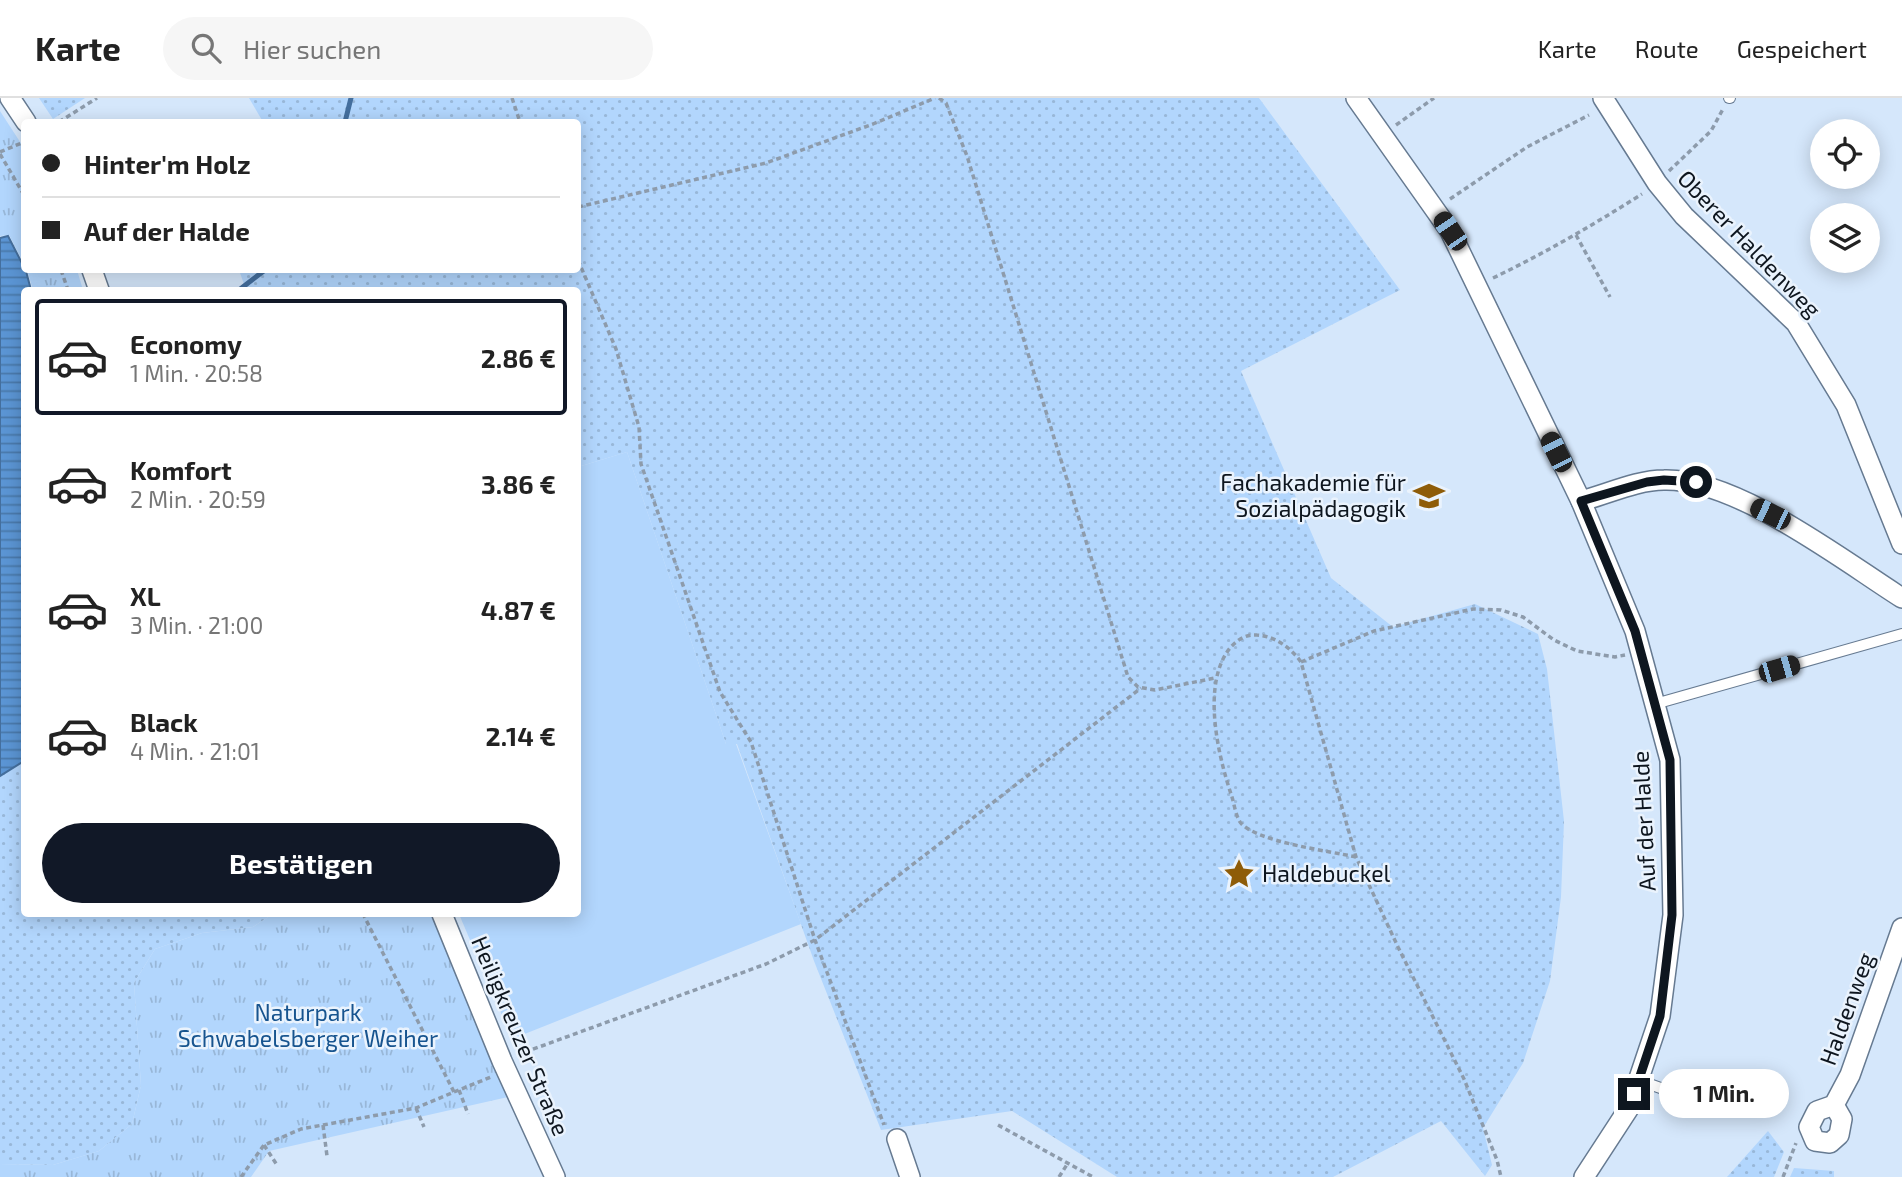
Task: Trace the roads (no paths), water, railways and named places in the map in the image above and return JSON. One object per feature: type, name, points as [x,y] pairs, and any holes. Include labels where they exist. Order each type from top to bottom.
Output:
[{"type":"street","points":[[10,98],[24,119]]},
{"type":"street","name":"Auf der Halde","points":[[1356,98],[1450,231],[1581,501],[1635,631],[1670,760],[1672,915],[1660,1016],[1629,1108],[1584,1177]]},
{"type":"street","name":"Oberer Haldenweg","points":[[1603,98],[1650,188],[1796,323],[1846,405],[1902,544]]},
{"type":"street","points":[[1581,501],[1647,482],[1696,482],[1770,514],[1902,598]]},
{"type":"street","name":"Heiligkreuzer Straße","points":[[443,917],[509,1064],[555,1177]]},
{"type":"street","name":"Haldenweg","points":[[1834,1105],[1842,1119],[1839,1135],[1830,1143],[1815,1141],[1809,1127],[1817,1111],[1834,1105],[1850,1075],[1902,928]]},
{"type":"street","points":[[897,1139],[910,1177]]},
{"type":"lane","points":[[1655,704],[1902,634]]},
{"type":"lane","points":[[1638,1080],[1683,1096]]},
{"type":"waterway","points":[[346,119],[351,98]]},
{"type":"waterway","points":[[243,287],[261,273]]},
{"type":"place","name":"Fachakademie für Sozialpädagogik","points":[[1429,496]]},
{"type":"place","name":"Haldebuckel","points":[[1239,874]]},
{"type":"park label","name":"Naturpark Schwabelsberger Weiher","points":[[308,1026]]}]
